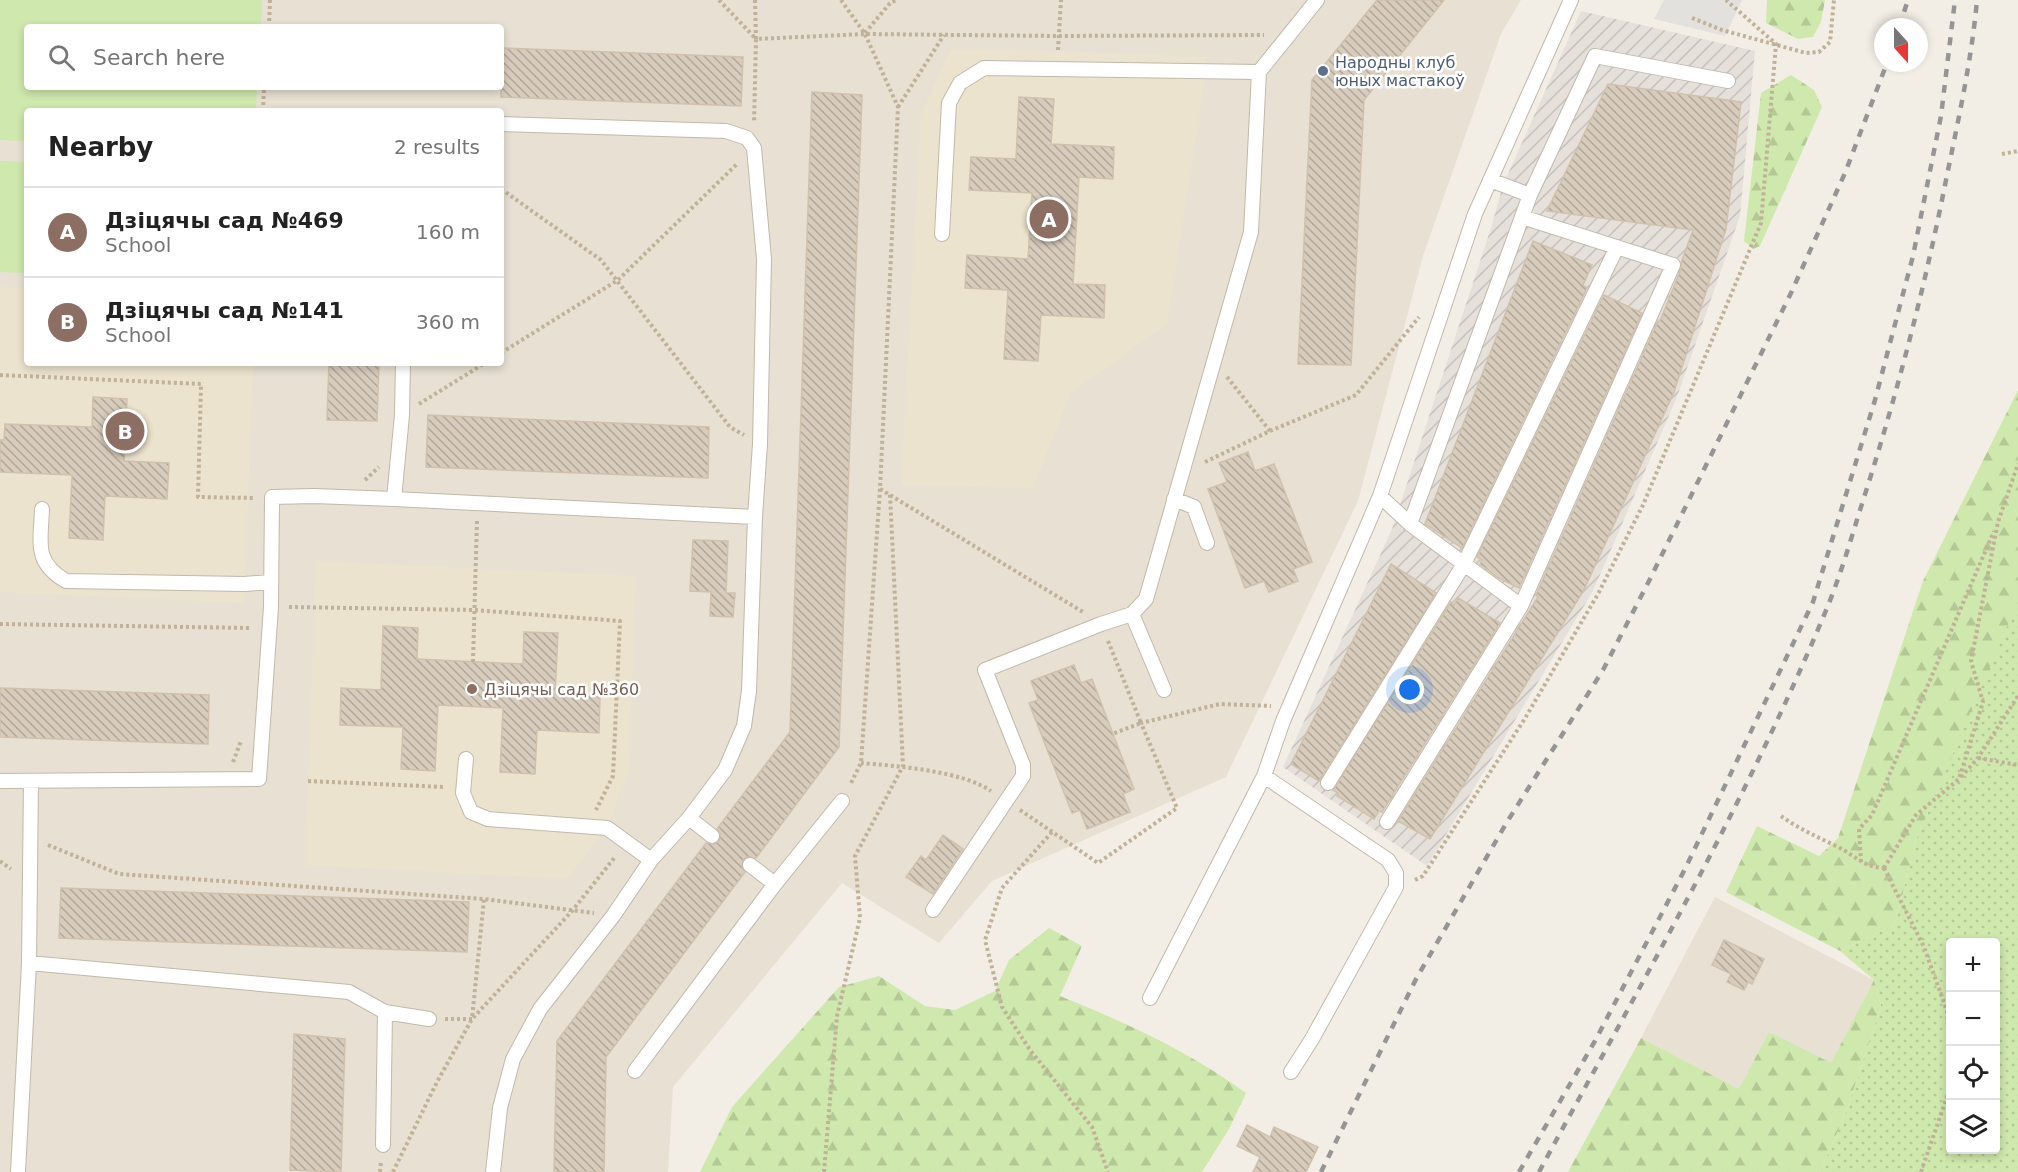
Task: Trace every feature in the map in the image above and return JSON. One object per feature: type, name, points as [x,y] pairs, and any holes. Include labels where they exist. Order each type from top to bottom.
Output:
[{"type":"lane","points":[[933,910],[1023,776],[1023,765],[985,670],[1132,614],[1146,599],[1251,232],[1258,72],[1317,0]]},
{"type":"lane","points":[[1150,998],[1264,776],[1289,707],[1380,496],[1475,214],[1571,0]]},
{"type":"lane","points":[[1410,524],[1530,195],[1595,56],[1728,81]]},
{"type":"lane","points":[[942,234],[948,104],[960,83],[984,68],[1258,72]]},
{"type":"lane","points":[[493,1172],[500,1108],[513,1059],[540,1009],[613,916],[651,860],[688,818],[725,770],[744,726],[749,691],[760,444],[764,259],[754,148],[747,138],[726,131],[504,124]]},
{"type":"lane","points":[[1491,180],[1530,195]]},
{"type":"lane","points":[[1387,822],[1521,606],[1673,265],[1522,217]]},
{"type":"lane","points":[[1328,783],[1464,564],[1617,247]]},
{"type":"lane","points":[[394,499],[402,415],[403,366]]},
{"type":"lane","points":[[1380,496],[1410,524],[1521,606]]},
{"type":"lane","points":[[0,781],[259,779],[271,607],[272,497],[394,499],[755,516]]},
{"type":"lane","points":[[1174,499],[1194,507],[1207,543]]},
{"type":"lane","points":[[42,509],[41,555],[51,572],[66,581],[244,584],[271,582]]},
{"type":"lane","points":[[1132,614],[1164,690]]},
{"type":"lane","points":[[466,759],[463,794],[471,812],[488,819],[607,828],[651,860]]},
{"type":"lane","points":[[1264,776],[1388,860],[1396,873],[1396,887],[1312,1039],[1291,1072]]},
{"type":"lane","points":[[18,1172],[29,963],[31,781]]},
{"type":"lane","points":[[634,1071],[775,884],[842,801]]},
{"type":"lane","points":[[688,818],[712,836]]},
{"type":"lane","points":[[750,865],[775,884]]},
{"type":"lane","points":[[29,963],[349,992],[385,1012],[429,1019]]},
{"type":"lane","points":[[383,1145],[385,1012]]},
{"type":"path","points":[[269,24],[270,0]]},
{"type":"path","points":[[719,0],[756,39],[865,34],[1289,35]]},
{"type":"path","points":[[504,351],[618,279],[754,148],[756,39],[754,0]]},
{"type":"path","points":[[841,0],[865,34],[898,107],[880,489],[861,763],[842,801]]},
{"type":"path","points":[[865,34],[891,2],[897,0]]},
{"type":"path","points":[[1058,69],[1061,0]]},
{"type":"path","points":[[1726,0],[1776,44]]},
{"type":"path","points":[[1692,18],[1722,30],[1806,53],[1819,52],[1830,42],[1834,0]]},
{"type":"path","points":[[898,107],[945,34]]},
{"type":"path","points":[[1396,887],[1423,876],[1512,740],[1598,594],[1643,505],[1761,223],[1776,44]]},
{"type":"path","points":[[263,108],[264,90]]},
{"type":"path","points":[[2002,154],[2018,151]]},
{"type":"path","points":[[504,191],[601,260],[618,279],[730,427],[760,444]]},
{"type":"path","points":[[1182,472],[1270,431],[1356,395],[1420,316]]},
{"type":"path","points":[[1214,360],[1270,431]]},
{"type":"path","points":[[402,415],[480,366]]},
{"type":"path","points":[[0,375],[201,384],[198,498],[272,497]]},
{"type":"path","points":[[361,483],[387,459]]},
{"type":"path","points":[[1862,862],[1859,829],[1872,815],[1877,804],[1998,522],[2018,464]]},
{"type":"path","points":[[861,763],[903,766],[978,782],[1098,863],[1178,808],[1101,624],[880,489]]},
{"type":"path","points":[[824,1172],[837,1016],[860,918],[855,856],[903,766],[890,494]]},
{"type":"path","points":[[473,662],[477,503]]},
{"type":"path","points":[[1959,779],[1983,702],[1971,660],[1998,522]]},
{"type":"path","points":[[271,607],[474,610],[620,621],[613,776],[588,827]]},
{"type":"path","points":[[0,624],[249,628],[250,618]]},
{"type":"path","points":[[1884,868],[1916,815],[1959,779],[1978,758],[2018,696]]},
{"type":"path","points":[[1113,734],[1141,723],[1220,704],[1289,707]]},
{"type":"path","points":[[221,762],[233,762],[241,745],[242,733]]},
{"type":"path","points":[[1978,758],[2018,765]]},
{"type":"path","points":[[308,781],[464,788]]},
{"type":"path","points":[[1781,816],[1801,830],[1841,848],[1871,867],[1884,868]]},
{"type":"path","points":[[1052,832],[1002,888],[985,940],[1002,1007],[1030,1050],[1092,1127],[1108,1172]]},
{"type":"path","points":[[30,838],[118,874],[484,898],[613,916]]},
{"type":"path","points":[[393,1172],[437,1082],[472,1019],[572,910],[627,843]]},
{"type":"path","points":[[1884,868],[1924,947],[1947,1011],[1949,1046]]},
{"type":"path","points":[[472,1019],[484,898]]},
{"type":"path","points":[[429,1019],[472,1019]]},
{"type":"path","points":[[1921,1172],[1946,1100]]},
{"type":"shaded area","points":[[0,0],[1521,0],[1501,34],[1423,256],[1358,501],[1226,777],[992,881],[939,943],[842,883],[673,1087],[668,1172],[0,1172]]},
{"type":"shaded area","points":[[1664,0],[1742,0],[1725,36],[1654,19]]},
{"type":"shaded area","points":[[1581,11],[1755,51],[1740,216],[1677,397],[1593,591],[1427,866],[1283,767],[1392,529],[1503,185]]},
{"type":"shaded area","points":[[951,49],[1206,57],[1206,72],[1167,324],[1071,393],[1033,488],[901,486],[921,114]]},
{"type":"shaded area","points":[[0,287],[24,289],[24,366],[253,366],[244,603],[0,592]]},
{"type":"shaded area","name":"Дзіцячы сад №360","points":[[316,561],[636,576],[629,769],[607,828],[567,879],[305,865]]},
{"type":"shaded area","points":[[1715,897],[1874,980],[1831,1064],[1739,1089],[1641,1038]]},
{"type":"green space","points":[[0,0],[262,0],[261,24],[24,24],[24,90],[257,90],[256,108],[24,108],[24,141],[0,140]]},
{"type":"green space","points":[[1767,0],[1825,0],[1821,22],[1813,37],[1798,39],[1766,23]]},
{"type":"green space","points":[[1791,75],[1814,90],[1822,107],[1760,246],[1753,249],[1744,241],[1761,93]]},
{"type":"green space","points":[[0,161],[24,162],[24,273],[0,272]]},
{"type":"green space","points":[[2018,390],[2018,601],[1916,840],[1895,924],[1840,951],[1726,892],[1757,826],[1819,856],[1838,838],[1923,581]]},
{"type":"green space","points":[[2018,587],[2018,1172],[1820,1172],[1846,1112],[1881,1006],[1874,980],[1840,951],[1895,924],[1916,840]]},
{"type":"green space","points":[[1049,928],[1082,946],[1060,996],[1109,1016],[1180,1051],[1246,1093],[1229,1129],[1202,1172],[700,1172],[732,1107],[839,987],[879,976],[925,1006],[955,1010],[995,991],[1009,960]]},
{"type":"green space","points":[[1874,980],[1881,1006],[1846,1112],[1820,1172],[1568,1172],[1641,1038],[1739,1089],[1769,1032],[1831,1063]]},
{"type":"building","points":[[1377,0],[1444,0],[1364,100],[1351,365],[1298,364],[1312,80]]},
{"type":"building","points":[[504,48],[743,57],[741,106],[501,97],[501,90],[504,90]]},
{"type":"building","points":[[1608,84],[1741,102],[1726,229],[1674,392],[1584,590],[1430,839],[1398,821],[1538,597],[1536,595],[1658,321],[1660,321],[1681,269],[1693,230],[1547,211]]},
{"type":"building","points":[[812,92],[862,95],[839,747],[756,858],[747,857],[743,860],[742,868],[745,872],[606,1057],[604,1172],[554,1172],[557,1041],[706,843],[715,844],[719,841],[720,833],[717,829],[790,732]]},
{"type":"building","points":[[1019,97],[1054,99],[1051,144],[1114,147],[1113,179],[1079,177],[1073,284],[1105,285],[1104,318],[1041,315],[1038,361],[1004,359],[1008,290],[965,288],[967,255],[1028,259],[1032,193],[969,190],[971,157],[1016,159]]},
{"type":"building","points":[[1533,241],[1592,265],[1583,285],[1587,288],[1462,548],[1425,524]]},
{"type":"building","points":[[1604,295],[1642,313],[1519,588],[1497,577],[1480,564],[1482,560],[1477,557]]},
{"type":"building","points":[[329,366],[379,366],[377,421],[327,420]]},
{"type":"building","points":[[93,397],[127,399],[124,461],[169,463],[167,499],[105,496],[103,540],[69,538],[72,475],[0,472],[0,440],[4,440],[5,424],[92,427]]},
{"type":"building","points":[[428,415],[709,427],[708,478],[426,467]]},
{"type":"building","points":[[1248,452],[1255,471],[1274,464],[1312,562],[1293,569],[1298,581],[1269,592],[1264,581],[1245,588],[1208,489],[1227,482],[1219,463]]},
{"type":"building","points":[[693,540],[728,541],[726,593],[735,593],[733,617],[710,616],[711,592],[690,591]]},
{"type":"building","points":[[1391,564],[1436,593],[1319,781],[1291,764]]},
{"type":"building","points":[[1458,598],[1500,623],[1382,812],[1379,811],[1374,819],[1337,796],[1338,793],[1333,790],[1451,602],[1454,605]]},
{"type":"building","points":[[383,626],[418,628],[417,659],[523,664],[524,632],[558,633],[555,695],[600,697],[599,733],[537,730],[535,774],[500,772],[503,708],[438,705],[435,771],[401,769],[403,727],[340,725],[341,688],[381,690]]},
{"type":"building","points":[[1074,665],[1081,683],[1092,679],[1134,789],[1123,794],[1130,812],[1087,829],[1080,810],[1072,813],[1029,703],[1038,700],[1031,681]]},
{"type":"building","points":[[0,688],[209,695],[208,744],[0,737]]},
{"type":"building","points":[[943,835],[963,849],[933,894],[906,877],[921,856],[926,860]]},
{"type":"building","points":[[61,888],[469,902],[467,952],[59,938]]},
{"type":"building","points":[[1724,940],[1764,959],[1752,984],[1748,982],[1744,990],[1727,982],[1731,974],[1712,965]]},
{"type":"building","points":[[294,1034],[345,1039],[341,1172],[290,1170]]},
{"type":"building","points":[[1247,1125],[1270,1137],[1274,1127],[1318,1147],[1306,1172],[1253,1172],[1260,1157],[1237,1146]]},
{"type":"railway","points":[[1902,18],[1908,0]]},
{"type":"railway","points":[[1519,1172],[1595,1041],[1685,869],[1813,602],[1875,400],[1913,256],[1941,116],[1955,0]]},
{"type":"railway","points":[[1539,1172],[1727,823],[1795,681],[1833,593],[1878,452],[1917,309],[1962,100],[1977,0]]},
{"type":"railway","points":[[1321,1172],[1416,979],[1507,822],[1603,670],[1648,583],[1791,293],[1845,173],[1884,72]]},
{"type":"place","name":"Народны клуб юных мастакоў","points":[[1323,71]]},
{"type":"place","name":"Дзіцячы сад №469","points":[[1049,219]]},
{"type":"place","name":"Дзіцячы сад №141","points":[[125,431]]},
{"type":"place","name":"Дзіцячы сад №360","points":[[472,689]]}]
